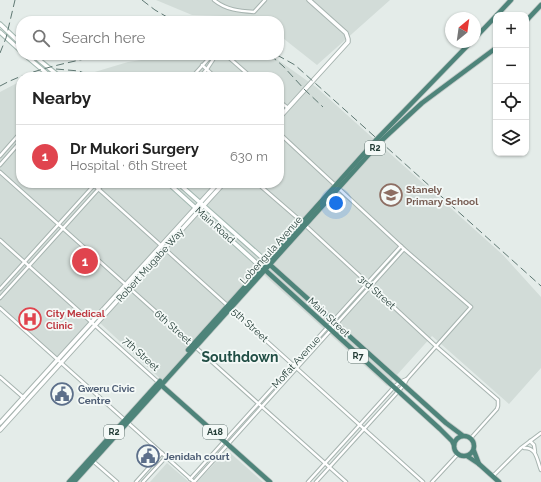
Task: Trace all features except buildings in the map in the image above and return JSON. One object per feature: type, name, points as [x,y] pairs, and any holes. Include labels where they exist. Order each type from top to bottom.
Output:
[{"type":"highway","points":[[499,12],[511,0]]},
{"type":"highway","points":[[529,18],[541,5]]},
{"type":"highway","points":[[481,31],[493,18]]},
{"type":"highway","name":"Lobengula Avenue","points":[[69,482],[127,421],[264,269],[377,138],[465,48]]},
{"type":"highway","name":"Lobengula Avenue","points":[[337,186],[406,117],[445,85],[493,50]]},
{"type":"highway","name":"Main Street","points":[[268,264],[446,423],[462,435],[469,436],[471,438]]},
{"type":"highway","name":"Main Street","points":[[264,269],[440,430],[454,445],[458,454]]},
{"type":"highway","points":[[288,292],[294,286]]},
{"type":"highway","points":[[306,308],[312,303]]},
{"type":"highway","points":[[351,349],[357,343]]},
{"type":"highway","points":[[373,369],[379,362]]},
{"type":"highway","name":"7th Street","points":[[160,383],[270,482]]},
{"type":"highway","points":[[419,410],[425,404]]},
{"type":"highway","points":[[440,430],[446,423]]},
{"type":"highway","points":[[454,445],[456,439],[462,435]]},
{"type":"highway","points":[[471,438],[475,444],[474,450],[479,464]]},
{"type":"highway","points":[[467,456],[474,450]]},
{"type":"highway","points":[[458,454],[467,456],[479,464],[499,482]]},
{"type":"highway","name":"Lobengula Avenue","points":[[74,482],[91,460]]},
{"type":"street","points":[[214,0],[221,6],[234,10],[254,12],[265,0]]},
{"type":"street","points":[[284,112],[348,42],[346,33],[309,0]]},
{"type":"street","points":[[0,24],[16,39]]},
{"type":"street","points":[[0,32],[16,46]]},
{"type":"street","points":[[31,60],[44,72]]},
{"type":"street","points":[[40,60],[54,72]]},
{"type":"street","points":[[196,72],[207,60]]},
{"type":"street","points":[[204,72],[213,60]]},
{"type":"street","points":[[232,60],[245,72]]},
{"type":"street","points":[[202,65],[210,72]]},
{"type":"street","points":[[284,105],[288,108]]},
{"type":"street","points":[[0,156],[16,138]]},
{"type":"street","points":[[284,138],[404,249],[471,307],[437,347],[407,379],[359,425],[308,482]]},
{"type":"street","points":[[0,165],[16,147]]},
{"type":"street","name":"6th Street","points":[[0,172],[16,186]]},
{"type":"street","name":"6th Street","points":[[18,188],[346,482]]},
{"type":"street","points":[[0,289],[91,188]]},
{"type":"street","name":"Main Road","points":[[174,188],[264,269]]},
{"type":"street","name":"Main Road","points":[[184,188],[268,264]]},
{"type":"street","name":"Robert Mugabe Way","points":[[162,247],[199,211],[202,204],[214,188]]},
{"type":"street","name":"Robert Mugabe Way","points":[[59,362],[96,326],[128,286],[196,208],[219,188]]},
{"type":"street","name":"3rd Street","points":[[263,188],[304,224],[437,347],[498,400],[497,409],[471,438]]},
{"type":"street","points":[[0,298],[98,189]]},
{"type":"street","name":"5th Street","points":[[98,189],[423,482]]},
{"type":"street","name":"7th Street","points":[[0,240],[160,383]]},
{"type":"street","name":"Moffat Avenue","points":[[190,478],[262,408],[401,246]]},
{"type":"street","name":"Moffat Avenue","points":[[194,482],[293,364],[371,287],[404,249]]},
{"type":"street","name":"Robert Mugabe Way","points":[[25,399],[59,362],[92,322],[128,286]]},
{"type":"street","points":[[0,308],[194,482]]},
{"type":"street","points":[[0,377],[25,399]]},
{"type":"street","points":[[316,482],[364,429],[396,389],[402,384]]},
{"type":"street","points":[[0,423],[25,399]]},
{"type":"street","points":[[0,430],[25,399]]},
{"type":"street","points":[[492,476],[521,448],[541,433]]},
{"type":"street","points":[[530,441],[534,445],[541,470]]},
{"type":"street","points":[[521,448],[528,448],[535,453]]},
{"type":"street","points":[[136,482],[162,453]]},
{"type":"street","points":[[432,482],[458,454]]},
{"type":"street","points":[[143,482],[166,457]]},
{"type":"street","points":[[91,460],[117,482]]},
{"type":"shaded area","points":[[156,0],[390,0],[317,65],[284,39],[284,16],[192,15]]},
{"type":"shaded area","points":[[141,60],[278,60],[316,87],[503,255],[541,297],[541,368],[509,404],[432,336],[387,386],[264,275],[166,384],[100,323],[62,364],[0,307],[0,92],[16,84],[16,188],[284,188],[284,72],[95,72],[128,62]]},
{"type":"shaded area","points":[[227,450],[263,482],[197,482]]},
{"type":"shaded area","points":[[167,463],[189,482],[150,482]]},
{"type":"railway","points":[[0,53],[6,38],[15,0]]},
{"type":"railway","points":[[142,0],[165,16]]},
{"type":"railway","points":[[284,59],[295,65],[541,286]]},
{"type":"railway","points":[[34,72],[80,60]]},
{"type":"railway","points":[[276,60],[323,107]]},
{"type":"railway","points":[[56,69],[82,72]]},
{"type":"railway","points":[[0,86],[16,78]]},
{"type":"place","name":"Stanely Primary School","points":[[391,195]]},
{"type":"place","name":"Dr Mukori Surgery","points":[[85,261]]},
{"type":"place","name":"City Medical Clinic","points":[[30,319]]},
{"type":"place","name":"Gweru Civic Centre","points":[[62,394]]},
{"type":"place","name":"Jenidah court","points":[[148,456]]},
{"type":"district","name":"Southdown","points":[[240,357]]}]
